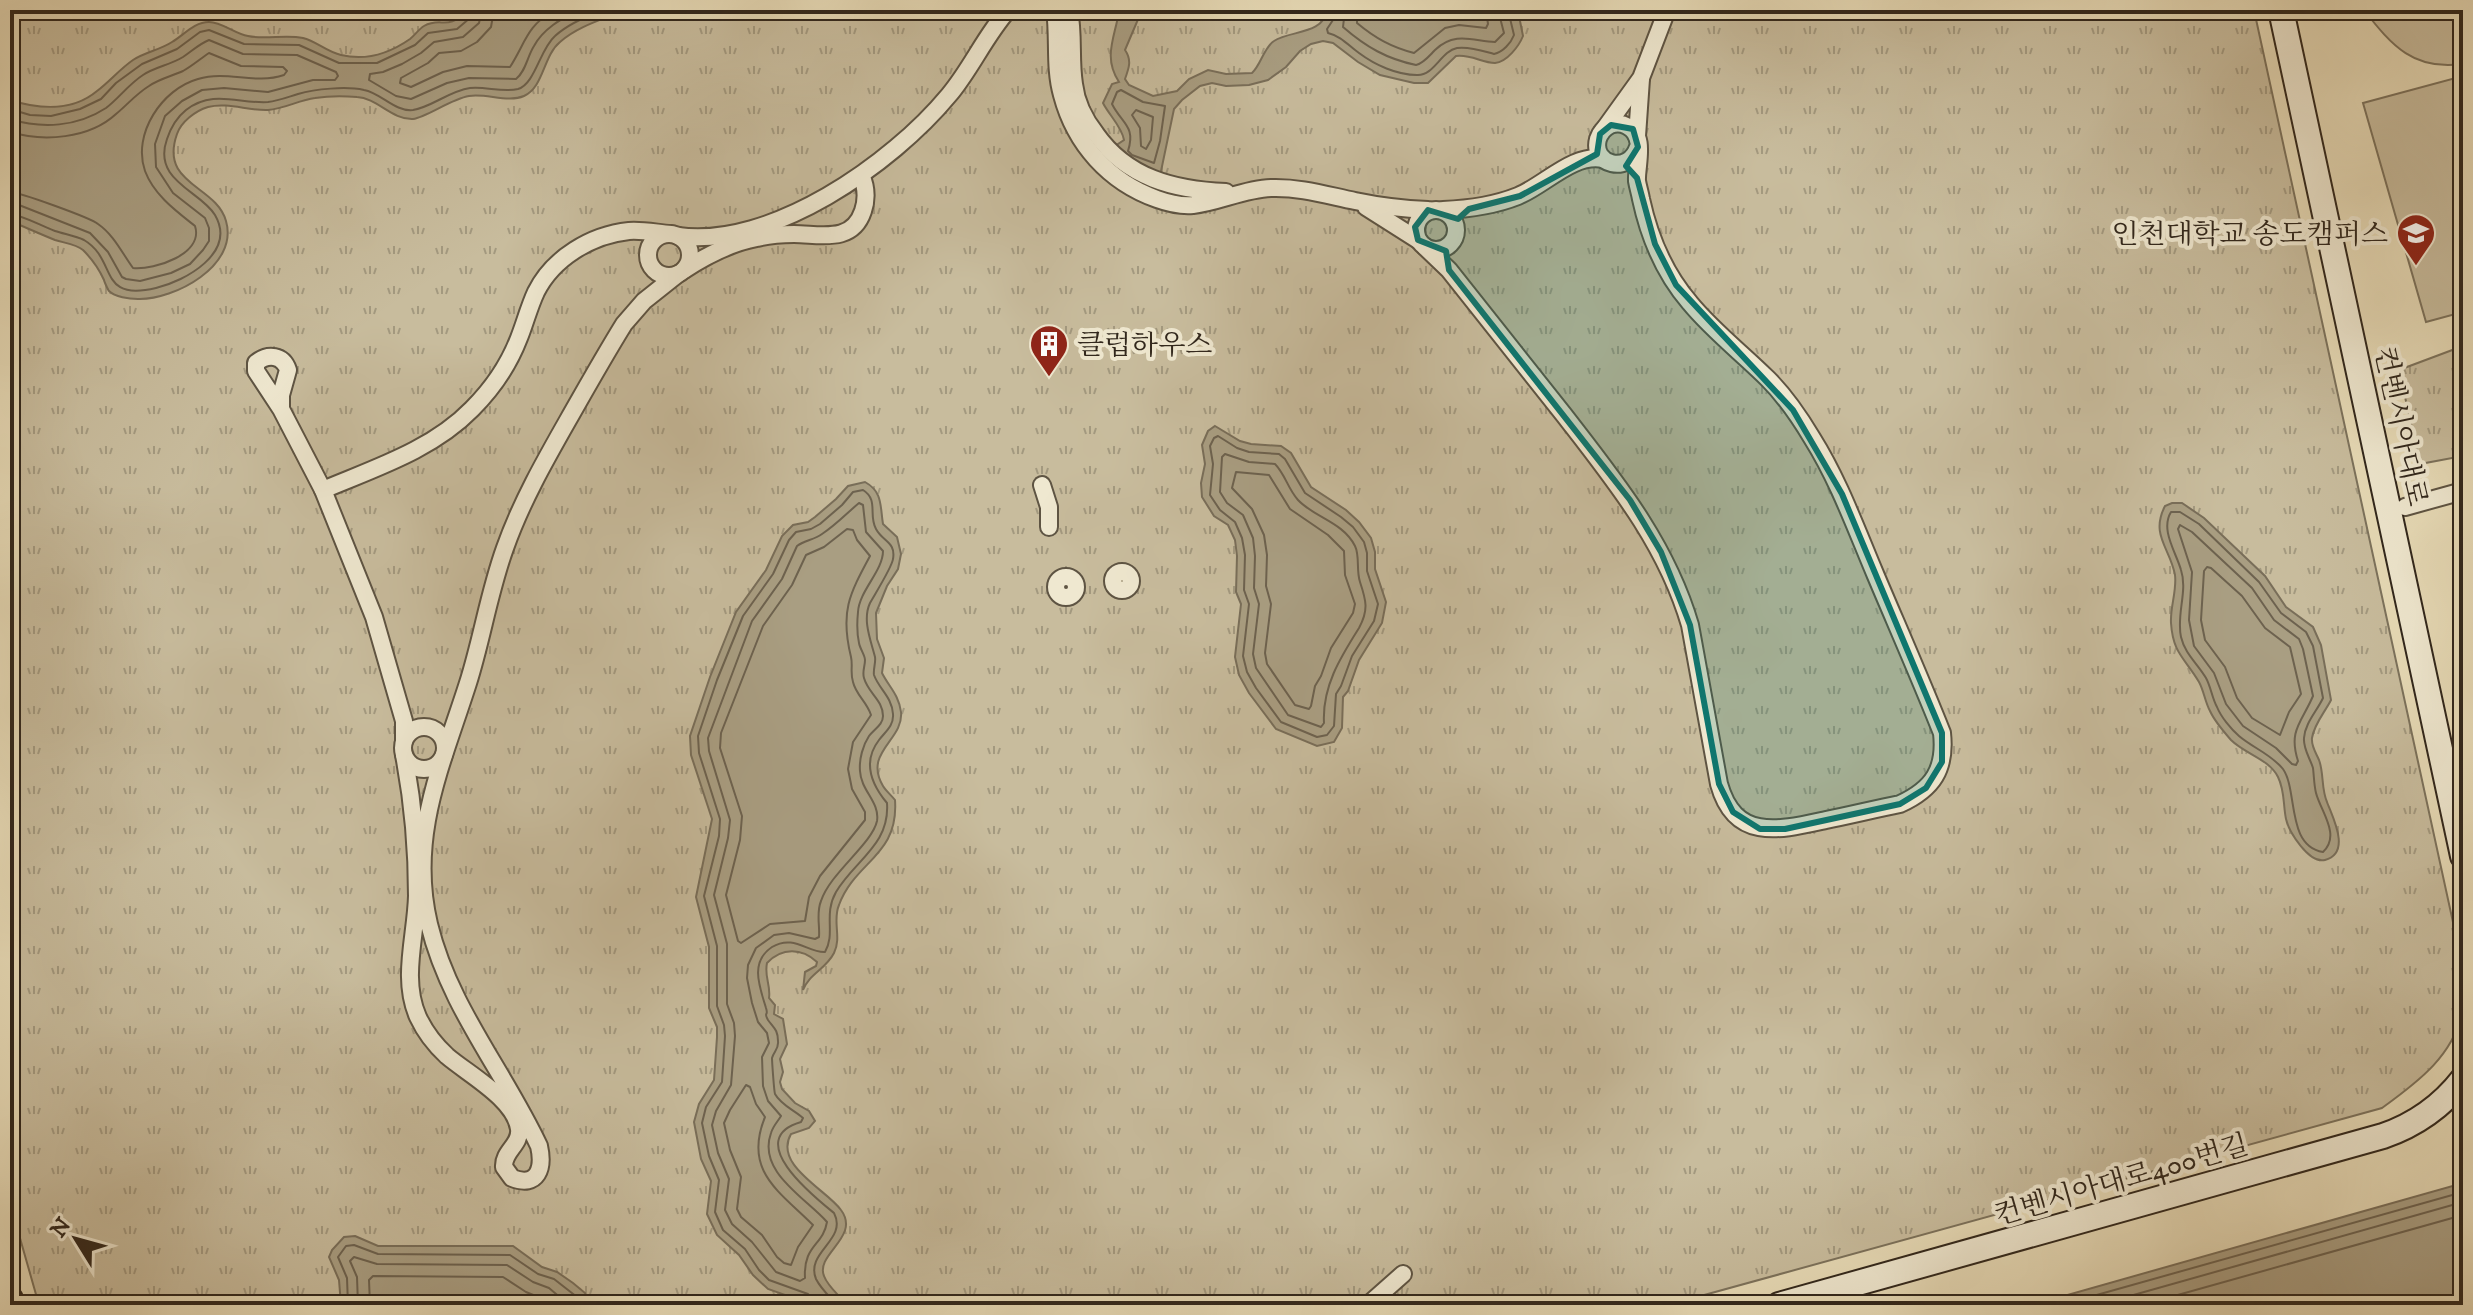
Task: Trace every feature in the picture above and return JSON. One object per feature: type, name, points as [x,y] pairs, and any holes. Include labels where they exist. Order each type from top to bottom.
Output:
[{"type":"main road","name":"컨벤시아대로","points":[[2281,10],[2463,856]]},
{"type":"main road","name":"컨벤시아대로","points":[[2297,10],[2463,787]]},
{"type":"main road","name":"컨벤시아대로400번길","points":[[1779,1305],[2383,1136],[2404,1128],[2433,1110],[2463,1079]]},
{"type":"main road","points":[[10,1299],[12,1305]]},
{"type":"street","points":[[323,490],[414,451],[466,415],[493,385],[509,359],[535,294],[547,275],[578,248],[627,231],[713,237],[751,230],[811,204],[861,175],[907,139],[936,111],[1008,10]]},
{"type":"street","points":[[1055,10],[1058,72],[1064,101],[1077,132],[1113,165],[1138,173],[1158,190],[1246,192],[1291,188],[1354,201],[1435,210],[1469,209],[1520,196],[1587,158],[1625,167],[1637,178]]},
{"type":"street","points":[[1069,10],[1078,103],[1113,165]]},
{"type":"street","points":[[1569,166],[1602,131],[1641,78],[1667,10]]},
{"type":"street","points":[[1354,201],[1422,244],[1449,270],[1630,500],[1661,552],[1683,601],[1719,784],[1726,804],[1733,812],[1760,829],[1785,829],[1900,804],[1926,788],[1935,776],[1942,762],[1942,733],[1842,494],[1812,437],[1771,383],[1707,323],[1676,285],[1655,244],[1637,178],[1641,78]]},
{"type":"street","points":[[1611,162],[1597,147],[1602,131],[1611,125],[1626,125],[1638,141]]},
{"type":"street","points":[[1611,162],[1632,159],[1638,141]]},
{"type":"street","points":[[281,409],[323,490],[374,617],[411,724],[404,748],[411,789],[416,856],[416,915],[409,977],[412,1002],[423,1027],[444,1054],[492,1091],[511,1112],[518,1123],[520,1135],[505,1157],[504,1167],[512,1178],[528,1181],[540,1170],[542,1159],[539,1146],[452,988],[429,923],[424,883],[424,834],[429,803],[468,684],[504,552],[529,489],[615,338],[651,294],[716,251],[743,241],[774,235],[827,237],[845,232],[858,222],[864,208],[861,175]]},
{"type":"street","points":[[1449,270],[1447,259],[1456,225],[1469,209]]},
{"type":"street","points":[[1450,245],[1438,250],[1422,244],[1415,227],[1422,214],[1435,210],[1449,214],[1456,225]]},
{"type":"street","points":[[627,231],[644,240],[656,279],[651,294]]},
{"type":"street","points":[[665,235],[674,235],[690,251],[688,264],[681,272],[664,275],[650,261],[653,241],[665,235]]},
{"type":"street","points":[[1042,485],[1049,507],[1049,527]]},
{"type":"street","points":[[2405,507],[2463,491]]},
{"type":"street","points":[[437,731],[446,730],[455,720]]},
{"type":"street","points":[[404,748],[408,761],[421,768],[435,765],[443,755],[444,742],[437,731],[411,724]]},
{"type":"street","points":[[1368,1305],[1403,1274]]},
{"type":"highlighted area","points":[[1611,125],[1633,129],[1638,147],[1626,166],[1637,178],[1655,244],[1676,285],[1793,410],[1842,494],[1942,733],[1942,762],[1926,788],[1900,804],[1785,829],[1760,829],[1733,812],[1719,784],[1690,625],[1661,552],[1630,500],[1449,270],[1446,251],[1418,240],[1415,227],[1428,210],[1458,219],[1469,209],[1520,196],[1597,154],[1600,134]]},
{"type":"green space","points":[[10,10],[2254,10],[2463,968],[2464,1002],[2459,1024],[2444,1053],[2422,1077],[2382,1108],[1668,1305],[39,1305],[10,1203]]},
{"type":"green space","points":[[2364,10],[2463,10],[2463,64],[2431,64],[2406,53],[2384,35]]},
{"type":"green space","points":[[2463,76],[2463,312],[2426,322],[2363,103]]},
{"type":"green space","points":[[2463,346],[2463,456],[2420,464],[2399,370]]},
{"type":"water","points":[[467,10],[625,10],[567,36],[554,48],[536,86],[518,98],[469,96],[413,119],[398,116],[364,98],[347,96],[315,98],[268,110],[216,106],[194,114],[177,134],[174,151],[176,164],[182,174],[220,209],[226,221],[227,237],[223,252],[213,266],[185,287],[169,294],[138,299],[115,295],[109,291],[97,268],[80,248],[10,221],[10,100],[43,107],[77,103],[97,91],[133,60],[167,45],[194,26],[204,23],[214,23],[255,37],[303,38],[336,54],[360,57],[394,48],[424,26],[449,22]]},
{"type":"water","points":[[1114,10],[1142,10],[1125,50],[1129,68],[1125,79],[1129,85],[1153,96],[1177,91],[1189,79],[1208,70],[1226,74],[1252,73],[1274,41],[1313,28],[1324,18],[1327,10],[1513,10],[1519,16],[1523,36],[1504,60],[1490,63],[1456,56],[1428,83],[1380,75],[1333,43],[1323,41],[1300,51],[1286,67],[1268,80],[1249,85],[1212,83],[1200,86],[1174,109],[1160,176],[1112,148],[1124,140],[1103,103],[1112,84],[1119,82],[1111,58],[1118,17]]},
{"type":"water","points":[[1215,426],[1240,441],[1281,446],[1291,453],[1311,487],[1346,510],[1371,538],[1375,569],[1386,602],[1382,623],[1359,660],[1343,697],[1342,728],[1334,742],[1317,746],[1276,729],[1239,675],[1235,657],[1241,604],[1236,592],[1235,540],[1228,525],[1214,516],[1202,497],[1205,464],[1202,445],[1208,431]]},
{"type":"water","points":[[865,482],[878,495],[883,524],[897,537],[901,554],[898,569],[876,613],[877,639],[884,658],[882,673],[896,696],[901,712],[897,731],[878,764],[883,786],[895,800],[894,819],[883,846],[846,890],[839,905],[836,947],[827,963],[803,990],[805,972],[816,966],[817,962],[811,957],[799,952],[785,952],[767,963],[766,968],[769,998],[775,1005],[774,1014],[783,1019],[787,1044],[780,1059],[782,1089],[795,1103],[809,1111],[815,1121],[809,1128],[791,1134],[787,1145],[789,1156],[804,1176],[834,1202],[846,1220],[846,1229],[823,1268],[828,1284],[847,1305],[813,1305],[768,1289],[717,1235],[707,1214],[711,1181],[701,1159],[694,1122],[699,1104],[714,1080],[717,1027],[709,1008],[709,947],[696,897],[712,819],[691,755],[690,736],[736,612],[766,570],[782,536],[793,525],[815,517],[848,486]]},
{"type":"water","points":[[2182,503],[2204,518],[2265,576],[2286,607],[2313,627],[2321,645],[2331,700],[2315,728],[2312,741],[2321,765],[2325,797],[2339,842],[2333,856],[2325,860],[2313,857],[2295,839],[2286,819],[2278,777],[2269,766],[2237,745],[2222,730],[2208,708],[2199,682],[2177,649],[2171,623],[2175,575],[2160,533],[2165,506]]},
{"type":"water","points":[[2463,1183],[2463,1305],[2032,1305]]},
{"type":"water","points":[[355,1236],[378,1246],[513,1246],[542,1267],[557,1272],[573,1283],[585,1293],[588,1305],[341,1305],[339,1280],[329,1257],[344,1237]]},
{"type":"place","name":"인천대학교 송도캠퍼스","points":[[2416,267]]},
{"type":"place","name":"클럽하우스","points":[[1049,378]]}]
